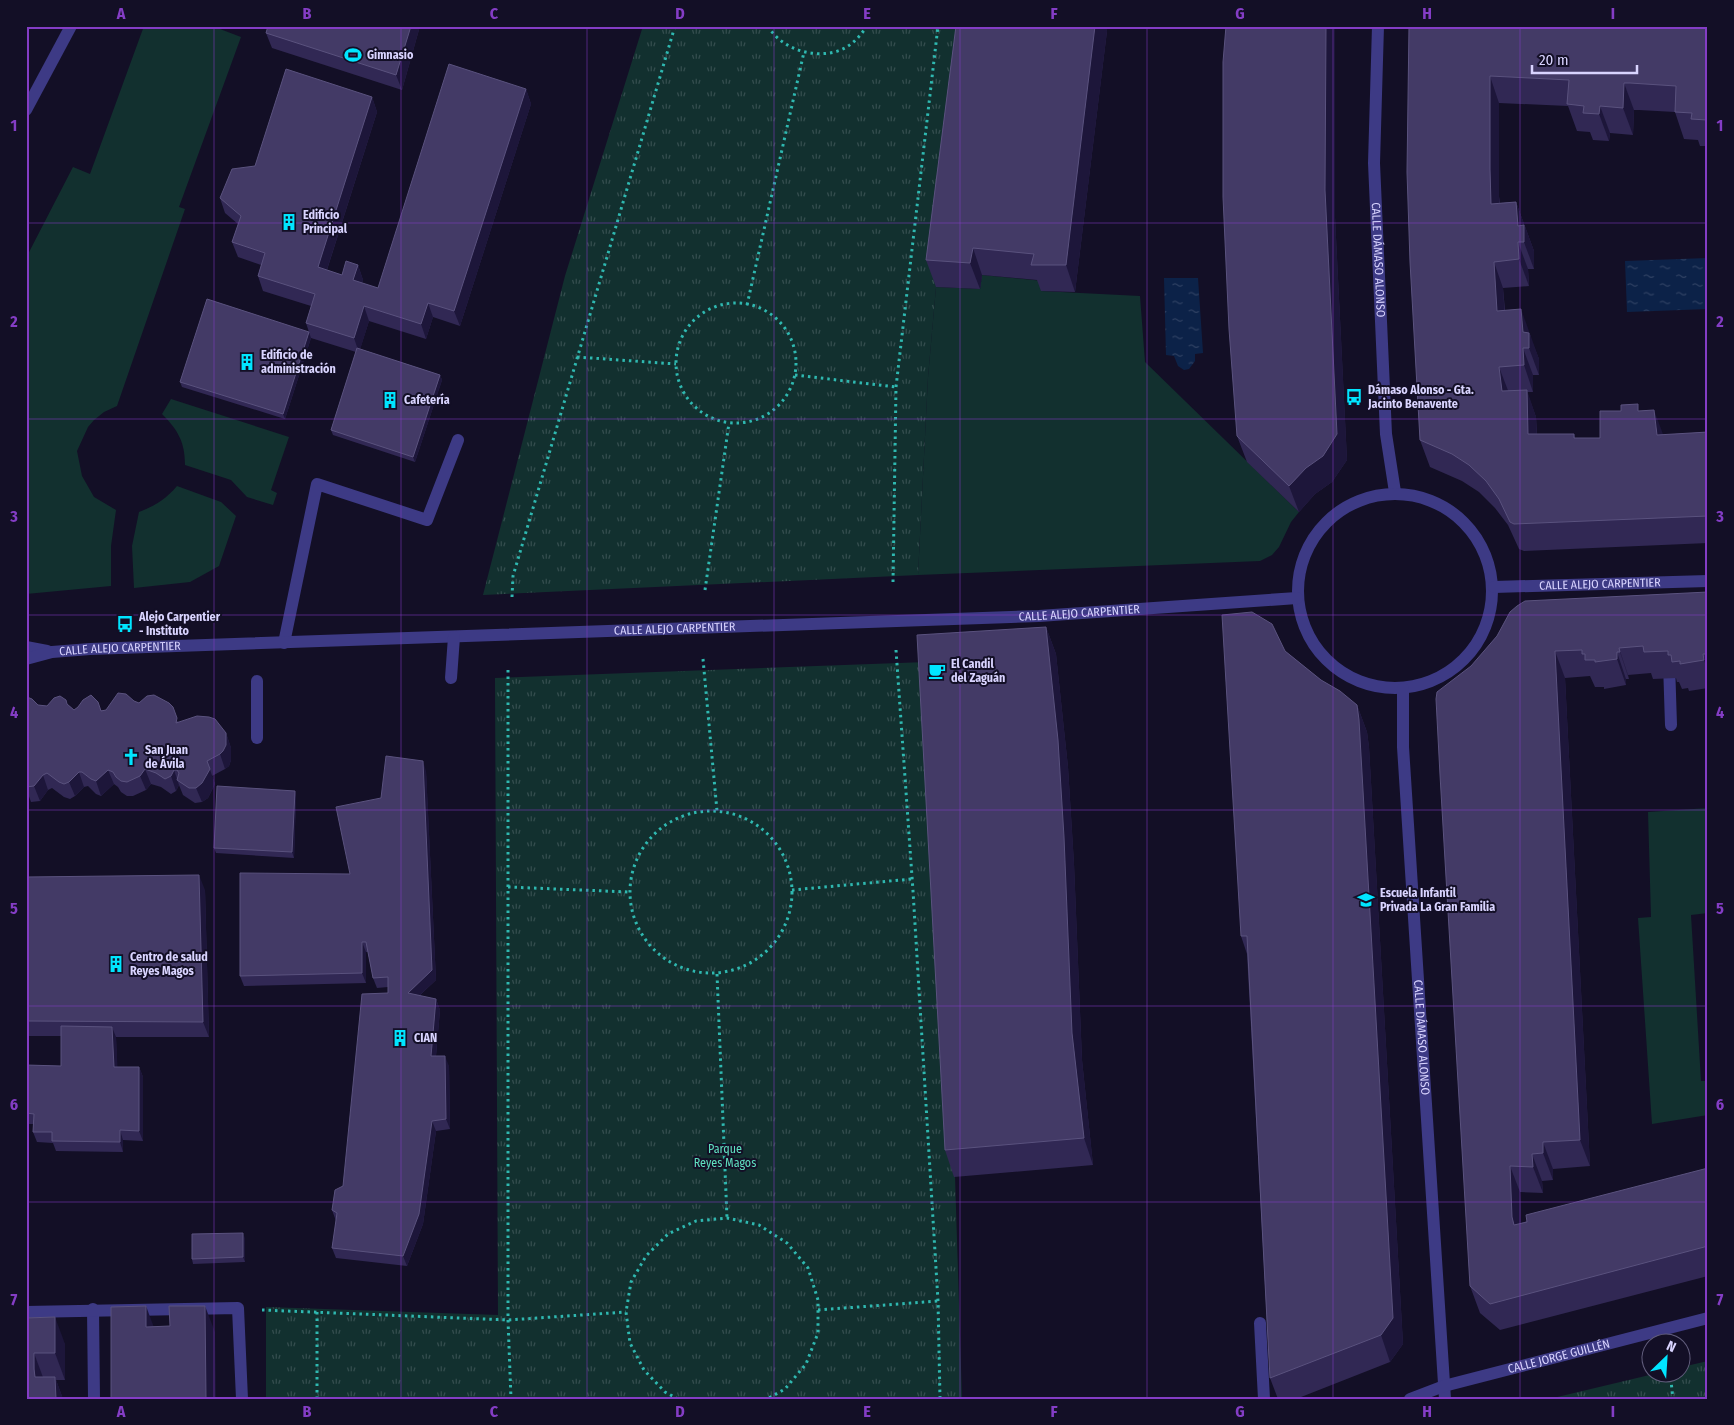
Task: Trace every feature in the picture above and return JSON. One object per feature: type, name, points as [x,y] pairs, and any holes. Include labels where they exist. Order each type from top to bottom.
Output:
[{"type":"street","points":[[26,110],[71,26]]},
{"type":"street","name":"CALLE DÁMASO ALONSO","points":[[1378,26],[1374,163],[1386,434],[1394,492]]},
{"type":"street","points":[[284,642],[317,484],[427,520],[458,440]]},
{"type":"street","points":[[1394,492],[1431,499],[1463,520],[1485,550],[1494,587],[1488,624],[1469,656],[1439,679],[1403,689],[1364,684],[1331,666],[1307,635],[1296,598],[1302,558],[1322,524],[1355,500],[1394,492]]},
{"type":"street","name":"CALLE ALEJO CARPENTIER","points":[[1494,587],[1666,587],[1708,581]]},
{"type":"street","name":"CALLE ALEJO CARPENTIER","points":[[26,659],[52,652],[90,650],[1039,616],[1296,598]]},
{"type":"street","points":[[451,678],[454,637]]},
{"type":"street","name":"CALLE ALEJO CARPENTIER","points":[[26,647],[52,652]]},
{"type":"street","points":[[1668,647],[1672,725]]},
{"type":"street","points":[[257,681],[257,738]]},
{"type":"street","name":"CALLE DÁMASO ALONSO","points":[[1403,689],[1404,757],[1445,1399]]},
{"type":"street","points":[[26,1312],[93,1309],[238,1308],[242,1399]]},
{"type":"street","points":[[93,1309],[94,1399]]},
{"type":"street","name":"CALLE JORGE GUILLÉN","points":[[1410,1399],[1444,1386],[1708,1318]]},
{"type":"street","points":[[1260,1323],[1264,1399]]},
{"type":"path","points":[[512,597],[513,576],[675,26]]},
{"type":"path","points":[[768,26],[771,32],[786,45],[804,52],[824,53],[844,48],[860,36],[868,26]]},
{"type":"path","points":[[893,582],[896,387],[938,26]]},
{"type":"path","points":[[747,305],[804,52]]},
{"type":"path","points":[[738,303],[747,305],[758,307],[775,317],[788,332],[795,351],[795,375],[791,390],[779,406],[763,418],[743,424],[729,423],[704,414],[690,401],[680,384],[676,364],[679,344],[688,327],[702,314],[719,306],[738,303]]},
{"type":"path","points":[[577,357],[676,364]]},
{"type":"path","points":[[795,375],[896,387]]},
{"type":"path","points":[[706,590],[729,423]]},
{"type":"path","points":[[896,650],[938,1301],[940,1399]]},
{"type":"path","points":[[703,660],[717,811]]},
{"type":"path","points":[[508,670],[508,1320],[511,1399]]},
{"type":"path","points":[[717,811],[744,817],[766,832],[783,854],[792,879],[792,906],[783,932],[766,953],[744,968],[717,974],[690,972],[666,960],[646,942],[633,918],[629,892],[633,865],[646,842],[666,824],[690,813],[717,811]]},
{"type":"path","points":[[792,890],[912,879]]},
{"type":"path","points":[[508,887],[629,892]]},
{"type":"path","points":[[717,974],[727,1218]]},
{"type":"path","points":[[678,1399],[666,1392],[644,1370],[630,1343],[626,1312],[631,1282],[646,1256],[668,1234],[696,1222],[727,1218],[759,1225],[787,1243],[808,1268],[818,1300],[818,1333],[806,1364],[784,1389],[768,1399]]},
{"type":"path","points":[[818,1310],[938,1301]]},
{"type":"path","points":[[258,1310],[508,1320],[626,1312]]},
{"type":"path","points":[[317,1312],[317,1399]]},
{"type":"path","points":[[1671,1382],[1673,1399]]},
{"type":"green space","points":[[144,26],[212,26],[241,37],[179,207],[185,209],[117,406],[104,412],[94,420],[88,427],[77,451],[82,476],[94,497],[116,510],[111,546],[111,586],[26,594],[26,258],[73,167],[90,174]]},
{"type":"green space","points":[[643,26],[970,26],[936,287],[928,377],[918,575],[483,595],[565,276]]},
{"type":"green space","points":[[982,275],[1043,281],[1041,291],[1140,296],[1145,362],[1299,512],[1291,522],[1279,547],[1272,555],[1260,561],[918,575],[928,377],[936,287],[980,289]]},
{"type":"green space","points":[[171,399],[289,437],[271,490],[277,493],[273,505],[247,497],[231,480],[185,465],[184,450],[180,437],[162,414]]},
{"type":"green space","points":[[177,486],[221,502],[236,516],[219,566],[190,582],[134,588],[132,546],[139,512],[160,502]]},
{"type":"green space","name":"Parque Reyes Magos","points":[[927,662],[955,1177],[962,1399],[266,1399],[266,1307],[498,1315],[495,678]]},
{"type":"green space","points":[[1708,808],[1708,913],[1691,915],[1701,1081],[1708,1081],[1708,1115],[1652,1124],[1638,918],[1651,917],[1648,812]]},
{"type":"green space","points":[[1708,1361],[1708,1399],[1549,1399],[1642,1377],[1642,1382],[1692,1382],[1692,1365]]},
{"type":"water","points":[[1708,258],[1708,309],[1627,312],[1625,261]]},
{"type":"water","points":[[1164,278],[1198,278],[1203,353],[1195,354],[1195,361],[1189,369],[1184,370],[1178,366],[1174,356],[1166,355]]},
{"type":"building","name":"Gimnasio","points":[[268,26],[411,26],[396,75],[266,33]]},
{"type":"building","points":[[956,26],[1095,26],[1066,265],[1031,265],[1034,254],[973,248],[970,263],[926,260]]},
{"type":"building","points":[[1226,26],[1326,26],[1325,190],[1337,434],[1323,456],[1306,468],[1289,486],[1237,436],[1229,329],[1223,197],[1223,62]]},
{"type":"building","points":[[1409,26],[1708,26],[1707,120],[1691,119],[1692,113],[1675,112],[1676,86],[1624,83],[1623,108],[1600,106],[1599,114],[1583,113],[1584,106],[1567,104],[1569,80],[1490,76],[1490,169],[1491,204],[1516,202],[1518,226],[1524,225],[1524,242],[1518,242],[1519,259],[1494,262],[1497,311],[1521,309],[1523,332],[1529,333],[1529,348],[1523,348],[1524,365],[1499,367],[1502,391],[1527,390],[1528,434],[1574,434],[1574,438],[1600,438],[1600,411],[1621,411],[1621,405],[1638,404],[1638,411],[1654,410],[1657,435],[1708,432],[1708,516],[1514,524],[1510,522],[1499,499],[1486,481],[1469,465],[1452,454],[1420,440],[1407,172]]},
{"type":"building","name":"Edificio Principal","points":[[449,64],[526,89],[454,311],[428,303],[421,324],[364,306],[354,338],[306,323],[315,294],[258,276],[265,253],[232,242],[241,216],[220,198],[232,169],[255,166],[286,69],[372,97],[318,267],[342,275],[346,261],[358,265],[353,280],[378,288]]},
{"type":"building","name":"Edificio de administración","points":[[207,299],[309,332],[283,414],[180,382]]},
{"type":"building","name":"Cafetería","points":[[357,348],[440,375],[413,457],[331,430]]},
{"type":"building","points":[[1708,592],[1708,649],[1706,649],[1706,654],[1703,654],[1704,660],[1680,664],[1680,661],[1672,662],[1668,651],[1644,652],[1643,646],[1619,648],[1620,652],[1617,652],[1617,659],[1595,662],[1595,660],[1585,660],[1585,654],[1582,654],[1582,650],[1555,651],[1580,1140],[1543,1142],[1543,1153],[1532,1154],[1533,1167],[1510,1166],[1514,1225],[1527,1222],[1526,1215],[1708,1168],[1708,1246],[1490,1304],[1470,1286],[1440,775],[1437,692],[1471,666],[1497,636],[1510,612],[1525,601]]},
{"type":"building","points":[[1252,612],[1272,624],[1285,651],[1321,680],[1340,691],[1357,705],[1393,1318],[1381,1335],[1270,1378],[1247,936],[1241,936],[1222,615]]},
{"type":"building","points":[[1046,627],[1058,740],[1072,1033],[1084,1138],[945,1150],[917,635]]},
{"type":"building","name":"San Juan de Ávila","points":[[118,693],[126,694],[139,703],[147,696],[154,695],[173,707],[177,718],[176,723],[197,716],[215,719],[226,733],[226,745],[220,754],[207,761],[210,769],[202,783],[196,788],[189,788],[177,780],[179,773],[177,770],[174,770],[171,776],[165,779],[145,769],[140,776],[127,782],[121,781],[113,772],[108,770],[96,781],[79,772],[69,782],[64,784],[47,773],[34,786],[26,787],[26,697],[32,699],[38,705],[47,706],[54,698],[60,696],[74,710],[83,700],[91,695],[98,702],[101,711],[106,710]]},
{"type":"building","name":"CIAN","points":[[386,756],[423,761],[432,970],[408,993],[436,999],[431,1056],[445,1056],[446,1119],[432,1121],[419,1214],[403,1256],[332,1248],[337,1213],[332,1210],[335,1190],[343,1186],[362,994],[388,993],[388,977],[373,978],[366,942],[362,942],[362,973],[240,976],[240,873],[350,874],[336,807],[381,798]]},
{"type":"building","points":[[217,786],[295,791],[292,852],[214,848]]},
{"type":"building","name":"Centro de salud Reyes Magos","points":[[199,875],[203,1022],[26,1021],[26,877]]},
{"type":"building","points":[[61,1026],[112,1027],[114,1067],[139,1067],[139,1131],[120,1130],[120,1142],[52,1141],[52,1132],[33,1132],[34,1114],[26,1113],[26,1065],[61,1066]]},
{"type":"building","points":[[243,1233],[243,1257],[192,1259],[192,1234]]},
{"type":"building","points":[[146,1306],[146,1327],[170,1326],[169,1306],[205,1306],[206,1399],[111,1399],[111,1307]]},
{"type":"building","points":[[55,1317],[55,1353],[34,1353],[34,1369],[35,1377],[55,1377],[56,1399],[26,1399],[26,1318]]},
{"type":"place","name":"Gimnasio","points":[[353,55]]},
{"type":"place","name":"Edificio Principal","points":[[289,222]]},
{"type":"place","name":"Edificio de administración","points":[[247,362]]},
{"type":"place","name":"Dámaso Alonso - Gta. Jacinto Benavente","points":[[1354,397]]},
{"type":"place","name":"Cafetería","points":[[390,400]]},
{"type":"place","name":"Alejo Carpentier - Instituto","points":[[125,624]]},
{"type":"place","name":"El Candil del Zaguán","points":[[937,671]]},
{"type":"place","name":"San Juan de Ávila","points":[[131,757]]},
{"type":"place","name":"Escuela Infantil Privada La Gran Familia","points":[[1366,900]]},
{"type":"place","name":"Centro de salud Reyes Magos","points":[[116,964]]},
{"type":"place","name":"CIAN","points":[[400,1038]]}]
